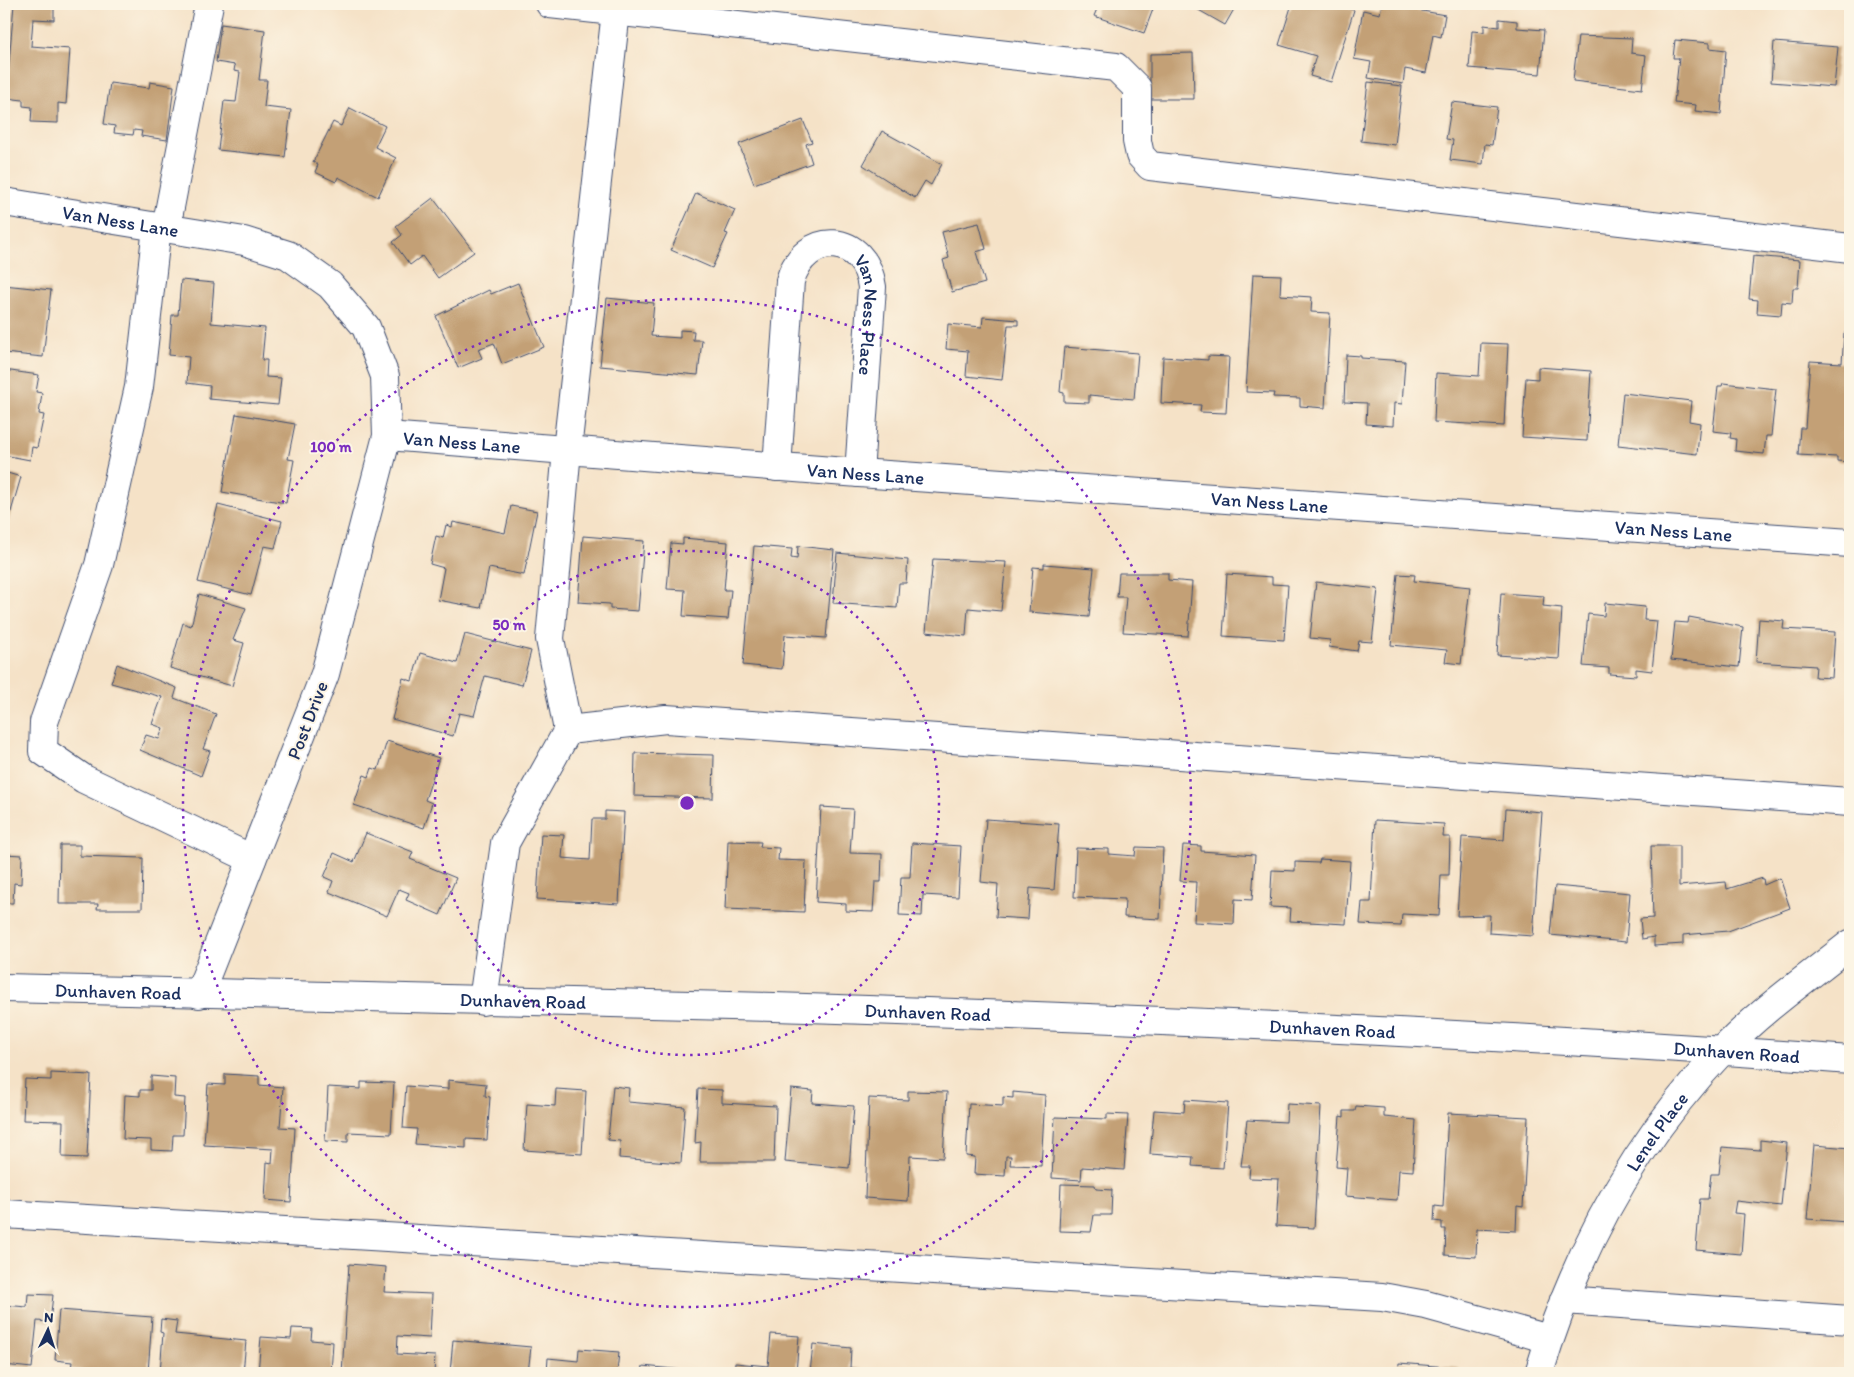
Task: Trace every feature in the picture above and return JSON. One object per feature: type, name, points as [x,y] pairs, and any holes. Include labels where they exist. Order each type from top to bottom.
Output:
[{"type":"street","points":[[208,4],[162,228],[139,387],[99,565],[44,722],[43,751],[84,779],[252,860]]},
{"type":"street","points":[[550,4],[1116,67],[1137,88],[1137,141],[1140,155],[1150,166],[1850,248]]},
{"type":"street","points":[[484,1001],[505,843],[568,730],[550,640],[567,450],[616,11]]},
{"type":"street","name":"Van Ness Lane","points":[[4,202],[244,241],[288,255],[330,285],[366,328],[385,376],[387,436],[859,473],[1850,544]]},
{"type":"street","name":"Van Ness Place","points":[[778,467],[790,281],[794,267],[802,256],[814,248],[827,244],[841,245],[854,251],[864,260],[870,273],[872,287],[859,473]]},
{"type":"street","name":"Post Drive","points":[[199,994],[325,674],[387,436]]},
{"type":"street","points":[[568,730],[666,719],[1850,802]]},
{"type":"street","name":"Lenel Place","points":[[1539,1373],[1549,1339],[1583,1252],[1620,1185],[1674,1107],[1723,1050],[1761,1015],[1850,944]]},
{"type":"street","name":"Dunhaven Road","points":[[4,988],[779,1007],[1210,1022],[1723,1050],[1850,1060]]},
{"type":"street","points":[[4,1214],[1382,1298],[1426,1304],[1549,1339]]},
{"type":"street","points":[[1564,1300],[1850,1320]]},
{"type":"building","points":[[14,4],[54,4],[54,20],[33,19],[31,46],[70,49],[66,104],[58,103],[58,123],[31,122],[32,107],[23,106],[23,100],[6,98]]},
{"type":"building","points":[[1099,4],[1155,4],[1144,33],[1094,16]]},
{"type":"building","points":[[1188,4],[1237,4],[1225,25]]},
{"type":"building","points":[[1292,4],[1333,4],[1354,10],[1331,82],[1310,76],[1316,56],[1279,45]]},
{"type":"building","points":[[1382,4],[1401,7],[1402,4],[1418,4],[1417,10],[1445,15],[1441,37],[1433,35],[1426,73],[1405,69],[1403,84],[1368,78],[1371,62],[1354,59],[1363,10],[1380,14]]},
{"type":"building","points":[[1499,19],[1517,21],[1517,28],[1544,30],[1540,74],[1469,68],[1472,31],[1484,32],[1484,25],[1499,27]]},
{"type":"building","points":[[221,24],[265,30],[259,80],[267,80],[264,107],[291,110],[285,157],[218,150],[224,101],[236,102],[240,72],[234,71],[235,65],[216,62]]},
{"type":"building","points":[[1578,36],[1632,38],[1631,53],[1646,55],[1642,89],[1573,81]]},
{"type":"building","points":[[1675,40],[1710,43],[1710,48],[1726,50],[1721,114],[1695,111],[1696,105],[1674,103],[1679,58],[1673,58]]},
{"type":"building","points":[[1774,42],[1838,47],[1834,87],[1771,82]]},
{"type":"building","points":[[1193,53],[1194,99],[1150,99],[1150,54]]},
{"type":"building","points":[[150,82],[174,86],[167,140],[141,136],[142,131],[134,130],[133,135],[114,133],[115,126],[104,124],[110,83],[149,88]]},
{"type":"building","points":[[1368,82],[1402,86],[1395,145],[1361,141]]},
{"type":"building","points":[[1452,102],[1497,107],[1492,145],[1485,144],[1483,164],[1450,160],[1453,140],[1446,139]]},
{"type":"building","points":[[350,108],[385,126],[375,147],[396,158],[378,197],[338,177],[336,182],[315,172],[318,165],[313,162],[333,122],[341,126]]},
{"type":"building","points":[[803,120],[812,142],[806,144],[812,163],[754,184],[739,144]]},
{"type":"building","points":[[882,131],[942,164],[931,185],[925,181],[915,198],[863,165]]},
{"type":"building","points":[[696,193],[735,210],[725,233],[728,234],[712,268],[671,250]]},
{"type":"building","points":[[433,198],[474,252],[438,278],[422,256],[410,265],[393,242],[402,235],[396,226]]},
{"type":"building","points":[[979,223],[986,249],[976,252],[985,283],[952,292],[943,260],[949,258],[942,232]]},
{"type":"building","points":[[1753,256],[1800,260],[1798,288],[1793,288],[1792,303],[1782,302],[1781,315],[1757,313],[1758,300],[1749,299]]},
{"type":"building","points":[[1253,274],[1281,275],[1280,295],[1312,297],[1311,312],[1330,313],[1325,408],[1300,406],[1300,398],[1273,397],[1274,393],[1246,392]]},
{"type":"building","points":[[181,280],[214,283],[211,323],[265,328],[262,360],[267,360],[266,377],[281,378],[278,405],[209,399],[210,386],[187,383],[189,357],[169,355],[172,315],[178,315]]},
{"type":"building","points":[[518,283],[544,347],[502,364],[494,343],[478,349],[482,358],[458,368],[436,316],[489,290],[491,294]]},
{"type":"building","points":[[4,285],[51,290],[43,357],[4,353]]},
{"type":"building","points":[[607,298],[654,303],[651,336],[680,338],[680,330],[694,331],[693,340],[702,340],[698,375],[600,366]]},
{"type":"building","points":[[983,317],[1018,320],[1018,325],[1008,325],[1002,380],[966,376],[968,351],[946,349],[948,324],[982,327]]},
{"type":"building","points":[[1844,333],[1850,334],[1850,462],[1837,461],[1837,457],[1798,455],[1800,428],[1805,428],[1810,361],[1842,363]]},
{"type":"building","points":[[1481,343],[1508,344],[1504,426],[1434,422],[1436,373],[1479,376]]},
{"type":"building","points":[[1064,347],[1138,353],[1134,399],[1089,395],[1089,403],[1064,402],[1064,393],[1060,392]]},
{"type":"building","points":[[1346,355],[1405,361],[1402,404],[1394,403],[1393,426],[1366,424],[1367,403],[1344,402]]},
{"type":"building","points":[[1208,356],[1229,357],[1226,413],[1200,412],[1201,405],[1161,403],[1163,357],[1208,360]]},
{"type":"building","points":[[1538,367],[1591,371],[1587,441],[1522,437],[1526,378],[1538,379]]},
{"type":"building","points":[[4,370],[39,375],[36,392],[42,393],[39,414],[44,415],[37,448],[32,447],[30,460],[4,455]]},
{"type":"building","points":[[1723,383],[1776,389],[1771,436],[1766,436],[1764,454],[1735,451],[1736,439],[1730,438],[1731,433],[1713,431],[1718,386],[1722,386]]},
{"type":"building","points":[[1623,393],[1691,401],[1689,421],[1700,423],[1697,454],[1618,445]]},
{"type":"building","points":[[236,414],[295,424],[288,459],[294,460],[286,503],[222,492]]},
{"type":"building","points":[[4,472],[21,477],[4,536]]},
{"type":"building","points":[[218,505],[282,521],[275,548],[264,546],[251,595],[198,582]]},
{"type":"building","points":[[511,506],[537,511],[524,575],[489,568],[481,608],[438,600],[444,568],[430,564],[436,536],[443,538],[446,525],[452,527],[453,522],[505,533]]},
{"type":"building","points":[[583,536],[644,541],[638,611],[610,609],[610,604],[578,602]]},
{"type":"building","points":[[683,538],[728,542],[724,590],[731,590],[728,619],[683,616],[685,590],[667,589],[671,543],[683,544]]},
{"type":"building","points":[[754,546],[792,549],[791,558],[797,559],[798,546],[834,550],[826,638],[785,635],[782,669],[743,665]]},
{"type":"building","points":[[837,553],[908,560],[906,583],[899,583],[897,608],[833,603]]},
{"type":"building","points":[[933,559],[1006,562],[1001,611],[968,608],[966,636],[926,632]]},
{"type":"building","points":[[1044,564],[1094,568],[1089,617],[1029,612],[1033,567],[1044,568]]},
{"type":"building","points":[[1119,573],[1168,573],[1168,580],[1192,582],[1188,636],[1123,632],[1126,597],[1117,597]]},
{"type":"building","points":[[1227,574],[1272,577],[1272,584],[1288,585],[1284,640],[1223,636]]},
{"type":"building","points":[[1398,574],[1415,575],[1414,581],[1470,587],[1461,664],[1445,662],[1447,650],[1391,645]]},
{"type":"building","points":[[1316,582],[1378,589],[1372,642],[1359,641],[1357,651],[1329,647],[1330,640],[1310,638]]},
{"type":"building","points":[[1501,593],[1544,596],[1543,606],[1562,608],[1559,659],[1497,655]]},
{"type":"building","points":[[199,594],[246,608],[233,640],[244,643],[232,686],[170,668],[183,623],[191,626]]},
{"type":"building","points":[[1605,603],[1645,607],[1644,620],[1657,621],[1652,671],[1636,669],[1636,676],[1609,674],[1609,668],[1583,666],[1588,614],[1604,616]]},
{"type":"building","points":[[1689,617],[1743,627],[1739,667],[1671,660],[1675,622],[1688,623]]},
{"type":"building","points":[[1759,619],[1784,621],[1783,629],[1835,632],[1832,678],[1815,677],[1816,666],[1756,662]]},
{"type":"building","points":[[465,634],[531,651],[522,685],[485,676],[474,716],[459,713],[453,736],[392,719],[403,678],[412,681],[420,653],[457,663]]},
{"type":"building","points":[[117,664],[177,688],[174,698],[216,714],[203,749],[210,751],[201,776],[140,750],[146,735],[159,739],[163,728],[152,724],[162,697],[111,683]]},
{"type":"building","points":[[387,741],[439,758],[425,800],[432,803],[424,828],[354,805],[364,775],[369,777],[372,768],[378,770]]},
{"type":"building","points":[[635,753],[714,755],[713,798],[634,796]]},
{"type":"building","points":[[821,807],[853,809],[850,853],[882,854],[881,882],[875,882],[873,912],[846,911],[846,904],[816,902]]},
{"type":"building","points":[[1506,809],[1542,812],[1533,936],[1489,933],[1490,915],[1457,916],[1462,837],[1504,840]]},
{"type":"building","points":[[605,811],[624,812],[619,904],[537,899],[541,834],[564,835],[562,858],[590,860],[592,819],[605,819]]},
{"type":"building","points":[[986,819],[1059,824],[1054,890],[1030,888],[1028,919],[996,917],[998,884],[981,882]]},
{"type":"building","points":[[1375,820],[1444,824],[1443,837],[1450,837],[1449,875],[1441,875],[1439,916],[1402,914],[1401,926],[1360,924],[1362,902],[1371,902]]},
{"type":"building","points":[[366,833],[413,852],[410,859],[456,878],[440,915],[406,900],[409,893],[399,889],[387,916],[329,892],[333,881],[324,877],[334,853],[354,862]]},
{"type":"building","points":[[728,841],[761,842],[760,847],[779,848],[778,860],[806,861],[804,912],[725,909]]},
{"type":"building","points":[[912,843],[961,846],[958,897],[923,895],[922,916],[899,915],[901,877],[910,877]]},
{"type":"building","points":[[60,845],[80,845],[80,856],[143,858],[142,909],[97,909],[98,904],[59,904]]},
{"type":"building","points":[[1183,845],[1201,846],[1201,851],[1255,855],[1252,900],[1235,899],[1234,924],[1194,922],[1196,882],[1180,881]]},
{"type":"building","points":[[1651,846],[1679,846],[1679,886],[1726,882],[1727,889],[1763,878],[1764,885],[1780,878],[1790,908],[1728,931],[1683,935],[1683,944],[1654,946],[1654,937],[1642,939],[1640,919],[1653,918]]},
{"type":"building","points":[[1136,847],[1163,848],[1160,919],[1124,917],[1125,899],[1074,897],[1076,848],[1109,849],[1109,854],[1135,856]]},
{"type":"building","points":[[4,854],[22,855],[21,884],[14,883],[13,903],[4,903]]},
{"type":"building","points":[[1320,859],[1350,861],[1346,924],[1290,921],[1291,908],[1270,907],[1272,870],[1295,871],[1295,862],[1319,863]]},
{"type":"building","points":[[1555,886],[1630,893],[1626,942],[1550,935]]},
{"type":"building","points":[[51,1073],[91,1075],[87,1158],[62,1157],[63,1121],[23,1120],[25,1079],[51,1080]]},
{"type":"building","points":[[225,1074],[259,1076],[259,1085],[283,1087],[280,1127],[295,1128],[291,1202],[265,1200],[267,1162],[272,1163],[273,1149],[204,1145],[208,1084],[225,1085]]},
{"type":"building","points":[[151,1076],[175,1078],[174,1097],[185,1098],[183,1135],[173,1135],[172,1151],[151,1150],[151,1140],[123,1139],[125,1095],[140,1096],[140,1090],[151,1090]]},
{"type":"building","points":[[448,1080],[486,1084],[485,1096],[490,1097],[487,1140],[466,1139],[466,1148],[415,1144],[417,1129],[403,1128],[406,1086],[448,1089]]},
{"type":"building","points":[[361,1082],[394,1083],[391,1134],[348,1132],[348,1142],[325,1141],[328,1087],[361,1089]]},
{"type":"building","points":[[613,1086],[629,1088],[628,1102],[685,1107],[681,1163],[619,1158],[620,1141],[608,1140]]},
{"type":"building","points":[[556,1089],[586,1091],[582,1154],[524,1150],[527,1104],[555,1106]]},
{"type":"building","points":[[698,1089],[722,1090],[722,1103],[776,1106],[774,1162],[700,1162],[701,1142],[695,1143]]},
{"type":"building","points":[[791,1089],[813,1091],[812,1103],[854,1106],[849,1168],[785,1162]]},
{"type":"building","points":[[908,1091],[947,1092],[943,1158],[910,1156],[908,1201],[865,1198],[869,1098],[908,1100]]},
{"type":"building","points":[[1013,1092],[1045,1095],[1041,1166],[1010,1165],[1011,1156],[1006,1156],[1005,1176],[974,1174],[975,1157],[966,1156],[969,1104],[1003,1106],[1003,1097],[1013,1098]]},
{"type":"building","points":[[1185,1100],[1228,1103],[1223,1168],[1192,1166],[1193,1157],[1150,1154],[1154,1110],[1184,1112]]},
{"type":"building","points":[[1287,1104],[1321,1106],[1314,1228],[1276,1226],[1279,1179],[1249,1178],[1250,1166],[1241,1166],[1247,1120],[1286,1122]]},
{"type":"building","points":[[1356,1106],[1384,1108],[1384,1117],[1416,1120],[1413,1171],[1399,1170],[1397,1200],[1345,1196],[1347,1168],[1336,1167],[1340,1116],[1344,1117],[1344,1111],[1355,1111]]},
{"type":"building","points":[[1448,1113],[1528,1117],[1523,1207],[1517,1206],[1516,1231],[1477,1229],[1476,1257],[1445,1255],[1446,1229],[1442,1229],[1442,1222],[1434,1221],[1435,1206],[1443,1207]]},
{"type":"building","points":[[1107,1114],[1128,1115],[1124,1170],[1082,1167],[1081,1180],[1052,1178],[1055,1117],[1107,1119]]},
{"type":"building","points":[[1760,1140],[1787,1143],[1781,1206],[1736,1201],[1734,1213],[1744,1214],[1741,1254],[1696,1250],[1700,1199],[1708,1199],[1711,1174],[1719,1174],[1722,1147],[1760,1150]]},
{"type":"building","points":[[1814,1145],[1850,1148],[1850,1232],[1847,1231],[1847,1222],[1807,1219]]},
{"type":"building","points":[[1061,1184],[1095,1185],[1096,1189],[1112,1190],[1111,1215],[1094,1215],[1091,1232],[1059,1231]]},
{"type":"building","points":[[349,1264],[386,1267],[384,1292],[432,1294],[430,1338],[398,1336],[397,1354],[435,1356],[434,1373],[342,1373]]},
{"type":"building","points":[[28,1294],[53,1295],[50,1322],[37,1321],[32,1368],[4,1365],[4,1305],[27,1307]]},
{"type":"building","points":[[59,1310],[152,1317],[148,1373],[107,1373],[71,1369],[72,1362],[55,1360]]},
{"type":"building","points":[[161,1319],[177,1321],[175,1334],[246,1341],[243,1373],[160,1373],[163,1333],[160,1332]]},
{"type":"building","points":[[292,1328],[312,1329],[311,1340],[333,1342],[331,1373],[258,1373],[261,1337],[291,1339]]},
{"type":"building","points":[[771,1334],[799,1336],[796,1373],[734,1373],[735,1363],[768,1366]]},
{"type":"building","points":[[453,1340],[531,1347],[528,1373],[450,1373]]},
{"type":"building","points":[[813,1344],[851,1348],[850,1368],[864,1369],[864,1373],[810,1373]]},
{"type":"building","points":[[579,1349],[619,1352],[617,1373],[547,1373],[548,1358],[578,1361]]},
{"type":"building","points":[[1399,1363],[1459,1368],[1458,1373],[1398,1373]]},
{"type":"building","points":[[643,1366],[704,1372],[704,1373],[642,1373]]}]
